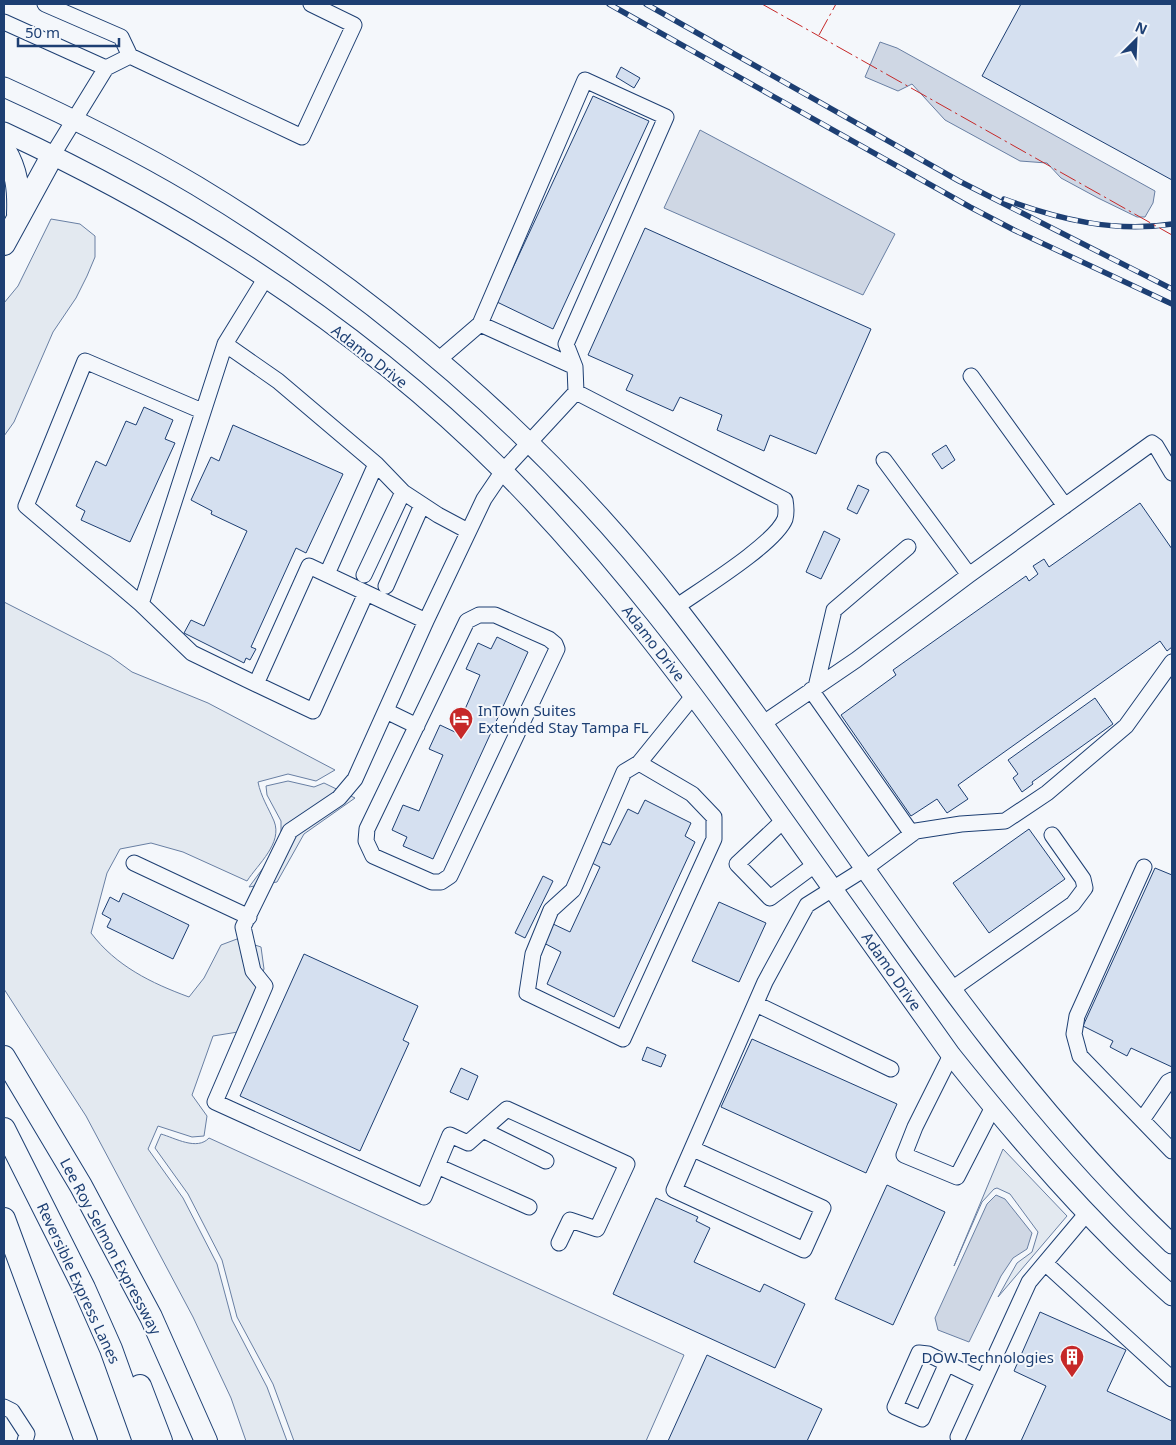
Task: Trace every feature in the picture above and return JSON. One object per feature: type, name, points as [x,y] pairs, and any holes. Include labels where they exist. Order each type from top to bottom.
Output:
[{"type":"highway","points":[[4,150],[15,171],[19,196],[18,214]]},
{"type":"highway","points":[[4,244],[18,214],[52,156]]},
{"type":"highway","name":"Lee Roy Selmon Expressway","points":[[4,1057],[77,1178],[151,1317],[206,1441]]},
{"type":"highway","name":"Reversible Express Lanes","points":[[7,1135],[84,1288],[111,1348],[144,1441]]},
{"type":"highway","points":[[4,1219],[86,1441]]},
{"type":"highway","points":[[84,1288],[128,1355],[161,1441]]},
{"type":"highway","points":[[111,1348],[108,1373],[131,1441]]},
{"type":"main road","points":[[4,87],[74,120],[164,167],[268,232],[370,303],[438,361],[528,443],[626,548],[676,607],[975,1021],[1062,1128],[1172,1244]]},
{"type":"main road","name":"Adamo Drive","points":[[4,132],[173,220],[265,279],[345,336],[416,392],[503,471],[598,573],[694,695],[951,1055],[993,1107],[1087,1213],[1172,1296]]},
{"type":"street","points":[[45,4],[121,38],[130,56],[302,137],[354,25],[312,4]]},
{"type":"street","points":[[4,22],[106,68]]},
{"type":"street","points":[[52,156],[106,68],[130,56]]},
{"type":"street","points":[[438,361],[480,324],[585,80],[666,117],[566,344],[575,367],[576,392],[503,471],[484,499],[426,621],[355,779],[339,798],[290,831],[243,927],[253,972],[265,986],[215,1102],[424,1197],[450,1135],[468,1144],[507,1109],[627,1164],[597,1229],[570,1220],[559,1243]]},
{"type":"street","points":[[141,604],[225,344],[265,279]]},
{"type":"street","points":[[480,324],[575,367]]},
{"type":"street","points":[[225,344],[278,381],[376,464],[403,492],[468,531]]},
{"type":"street","points":[[202,411],[85,361],[26,506],[141,604],[192,653],[313,711],[366,593]]},
{"type":"street","points":[[971,376],[1064,506]]},
{"type":"street","points":[[576,392],[785,500],[786,511],[784,521],[760,548],[676,607]]},
{"type":"street","points":[[762,724],[814,689],[1152,443],[1156,446],[1172,473]]},
{"type":"street","points":[[884,460],[969,575]]},
{"type":"street","points":[[327,574],[376,464]]},
{"type":"street","points":[[364,575],[403,492]]},
{"type":"street","points":[[386,586],[422,505]]},
{"type":"street","points":[[908,547],[834,610],[814,689],[912,834]]},
{"type":"street","points":[[256,684],[309,566],[426,621]]},
{"type":"street","points":[[473,616],[495,616],[555,644],[557,649],[450,876],[441,882],[432,882],[374,856],[366,841],[367,829],[418,726],[467,621],[473,616]]},
{"type":"street","points":[[693,1149],[823,1208],[804,1250],[674,1190],[756,1004],[807,905],[866,868],[916,831],[961,824],[1005,821],[1047,793],[1126,726],[1172,662]]},
{"type":"street","points":[[639,763],[692,794],[714,818],[714,839],[623,1039],[527,992],[533,954],[551,910],[573,890],[624,772],[639,763],[694,695]]},
{"type":"street","points":[[386,711],[418,726]]},
{"type":"street","points":[[784,820],[737,864],[770,898],[816,864]]},
{"type":"street","points":[[952,989],[1073,904],[1085,888],[1083,879],[1052,835]]},
{"type":"street","points":[[134,863],[249,917]]},
{"type":"street","points":[[1144,867],[1077,1016],[1074,1034],[1080,1056],[1172,1151]]},
{"type":"street","points":[[756,1004],[891,1069]]},
{"type":"street","points":[[951,1055],[915,1126],[904,1155],[957,1177],[993,1107]]},
{"type":"street","points":[[1142,1120],[1166,1097],[1168,1082],[1172,1080]]},
{"type":"street","points":[[483,1130],[546,1160]]},
{"type":"street","points":[[437,1166],[529,1207]]},
{"type":"street","points":[[958,1437],[1029,1282],[1087,1213]]},
{"type":"street","points":[[1045,1262],[1172,1379]]},
{"type":"street","points":[[947,1364],[983,1381]]},
{"type":"street","points":[[4,1407],[12,1411],[27,1434],[26,1441]]},
{"type":"shaded area","points":[[880,42],[897,48],[1155,191],[1153,203],[1145,217],[1137,217],[1061,178],[1047,163],[1020,161],[945,120],[912,84],[898,91],[865,77]]},
{"type":"shaded area","points":[[700,130],[895,234],[863,295],[664,208]]},
{"type":"shaded area","points":[[51,219],[80,224],[95,236],[95,257],[76,298],[53,332],[14,422],[4,436],[4,303],[18,286]]},
{"type":"shaded area","points":[[4,602],[110,656],[132,672],[208,703],[335,770],[316,781],[288,774],[258,782],[276,829],[275,837],[268,853],[247,881],[183,852],[151,843],[120,849],[107,873],[91,933],[112,955],[135,972],[161,986],[189,997],[204,978],[221,945],[237,939],[261,947],[264,969],[238,1032],[213,1036],[192,1095],[207,1116],[204,1136],[192,1137],[158,1126],[148,1149],[183,1198],[217,1264],[232,1320],[267,1387],[287,1441],[246,1441],[231,1398],[193,1317],[86,1116],[4,989]]},
{"type":"shaded area","points":[[288,781],[314,787],[324,783],[355,798],[304,834],[277,882],[249,887],[281,844],[281,821],[267,795],[266,786]]},
{"type":"shaded area","points":[[161,1134],[192,1144],[204,1142],[209,1138],[684,1355],[646,1441],[294,1441],[273,1384],[237,1317],[222,1260],[188,1194],[155,1148]]},
{"type":"shaded area","points":[[1003,1149],[1067,1216],[998,1297],[1017,1263],[1032,1252],[1038,1232],[1010,1194],[997,1188],[982,1202],[954,1266]]},
{"type":"shaded area","points":[[996,1195],[1005,1199],[1032,1233],[1027,1249],[1013,1258],[1001,1276],[969,1342],[938,1330],[935,1318],[987,1204]]},
{"type":"building","points":[[1021,4],[1172,4],[1172,180],[982,76]]},
{"type":"building","points":[[621,67],[640,78],[634,88],[616,77]]},
{"type":"building","points":[[593,96],[649,121],[553,329],[497,302]]},
{"type":"building","points":[[645,228],[871,329],[816,454],[770,435],[764,451],[717,430],[722,415],[680,397],[673,411],[626,390],[633,375],[588,355]]},
{"type":"building","points":[[144,407],[173,420],[165,439],[175,443],[130,542],[81,520],[85,511],[76,506],[96,461],[106,466],[126,421],[136,425]]},
{"type":"building","points":[[233,425],[343,474],[306,553],[296,548],[251,647],[256,649],[250,660],[246,658],[244,663],[184,633],[191,620],[204,626],[247,531],[211,514],[212,511],[191,500],[211,457],[219,461]]},
{"type":"building","points":[[946,445],[955,460],[942,469],[932,454]]},
{"type":"building","points":[[858,485],[869,490],[857,514],[847,509]]},
{"type":"building","points":[[1140,503],[1172,549],[1172,647],[1167,651],[1160,641],[958,785],[968,799],[947,813],[937,799],[911,816],[841,715],[896,675],[893,670],[1026,576],[1029,581],[1038,574],[1033,566],[1044,559],[1049,567]]},
{"type":"building","points":[[824,531],[840,539],[821,579],[806,572]]},
{"type":"building","name":"InTown Suites Extended Stay Tampa FL","points":[[497,637],[528,652],[433,859],[403,846],[407,837],[392,830],[403,805],[419,811],[443,755],[429,749],[440,725],[455,732],[480,675],[466,669],[478,643],[491,649]]},
{"type":"building","points":[[1095,698],[1113,724],[1032,782],[1033,784],[1022,792],[1013,778],[1018,774],[1008,760]]},
{"type":"building","points":[[645,800],[691,823],[685,836],[695,842],[614,1017],[547,984],[561,952],[542,942],[551,923],[570,932],[600,867],[590,862],[600,841],[610,845],[628,809],[638,814]]},
{"type":"building","points":[[1029,829],[1065,879],[989,933],[953,883]]},
{"type":"building","points":[[1155,868],[1172,875],[1172,1067],[1131,1048],[1127,1056],[1110,1047],[1113,1041],[1083,1026]]},
{"type":"building","points":[[543,876],[553,881],[525,938],[515,933]]},
{"type":"building","points":[[123,893],[189,925],[173,959],[107,927],[111,919],[102,914],[110,897],[119,902]]},
{"type":"building","points":[[719,902],[766,923],[739,982],[692,961]]},
{"type":"building","points":[[304,954],[418,1006],[403,1040],[409,1043],[360,1151],[240,1096]]},
{"type":"building","points":[[752,1039],[897,1104],[866,1173],[721,1107]]},
{"type":"building","points":[[647,1047],[666,1055],[661,1067],[642,1060]]},
{"type":"building","points":[[461,1068],[478,1076],[468,1100],[450,1092]]},
{"type":"building","points":[[887,1185],[945,1212],[893,1325],[835,1299]]},
{"type":"building","points":[[656,1198],[698,1217],[696,1221],[710,1228],[694,1262],[760,1292],[764,1284],[805,1304],[775,1368],[613,1294]]},
{"type":"building","name":"DOW Technologies","points":[[1040,1312],[1126,1350],[1107,1391],[1172,1421],[1172,1441],[1021,1441],[1046,1386],[1014,1371]]},
{"type":"building","points":[[707,1355],[822,1409],[807,1441],[668,1441]]},
{"type":"railway","points":[[609,4],[970,207],[1014,230],[1172,304]]},
{"type":"railway","points":[[646,4],[959,181],[1172,289]]},
{"type":"railway","points":[[1004,199],[1045,213],[1086,222],[1129,227],[1172,224]]},
{"type":"power","points":[[762,4],[1172,235]]},
{"type":"power","points":[[819,35],[836,4]]},
{"type":"place","name":"InTown Suites Extended Stay Tampa FL","points":[[461,740]]},
{"type":"place","name":"DOW Technologies","points":[[1072,1378]]}]
